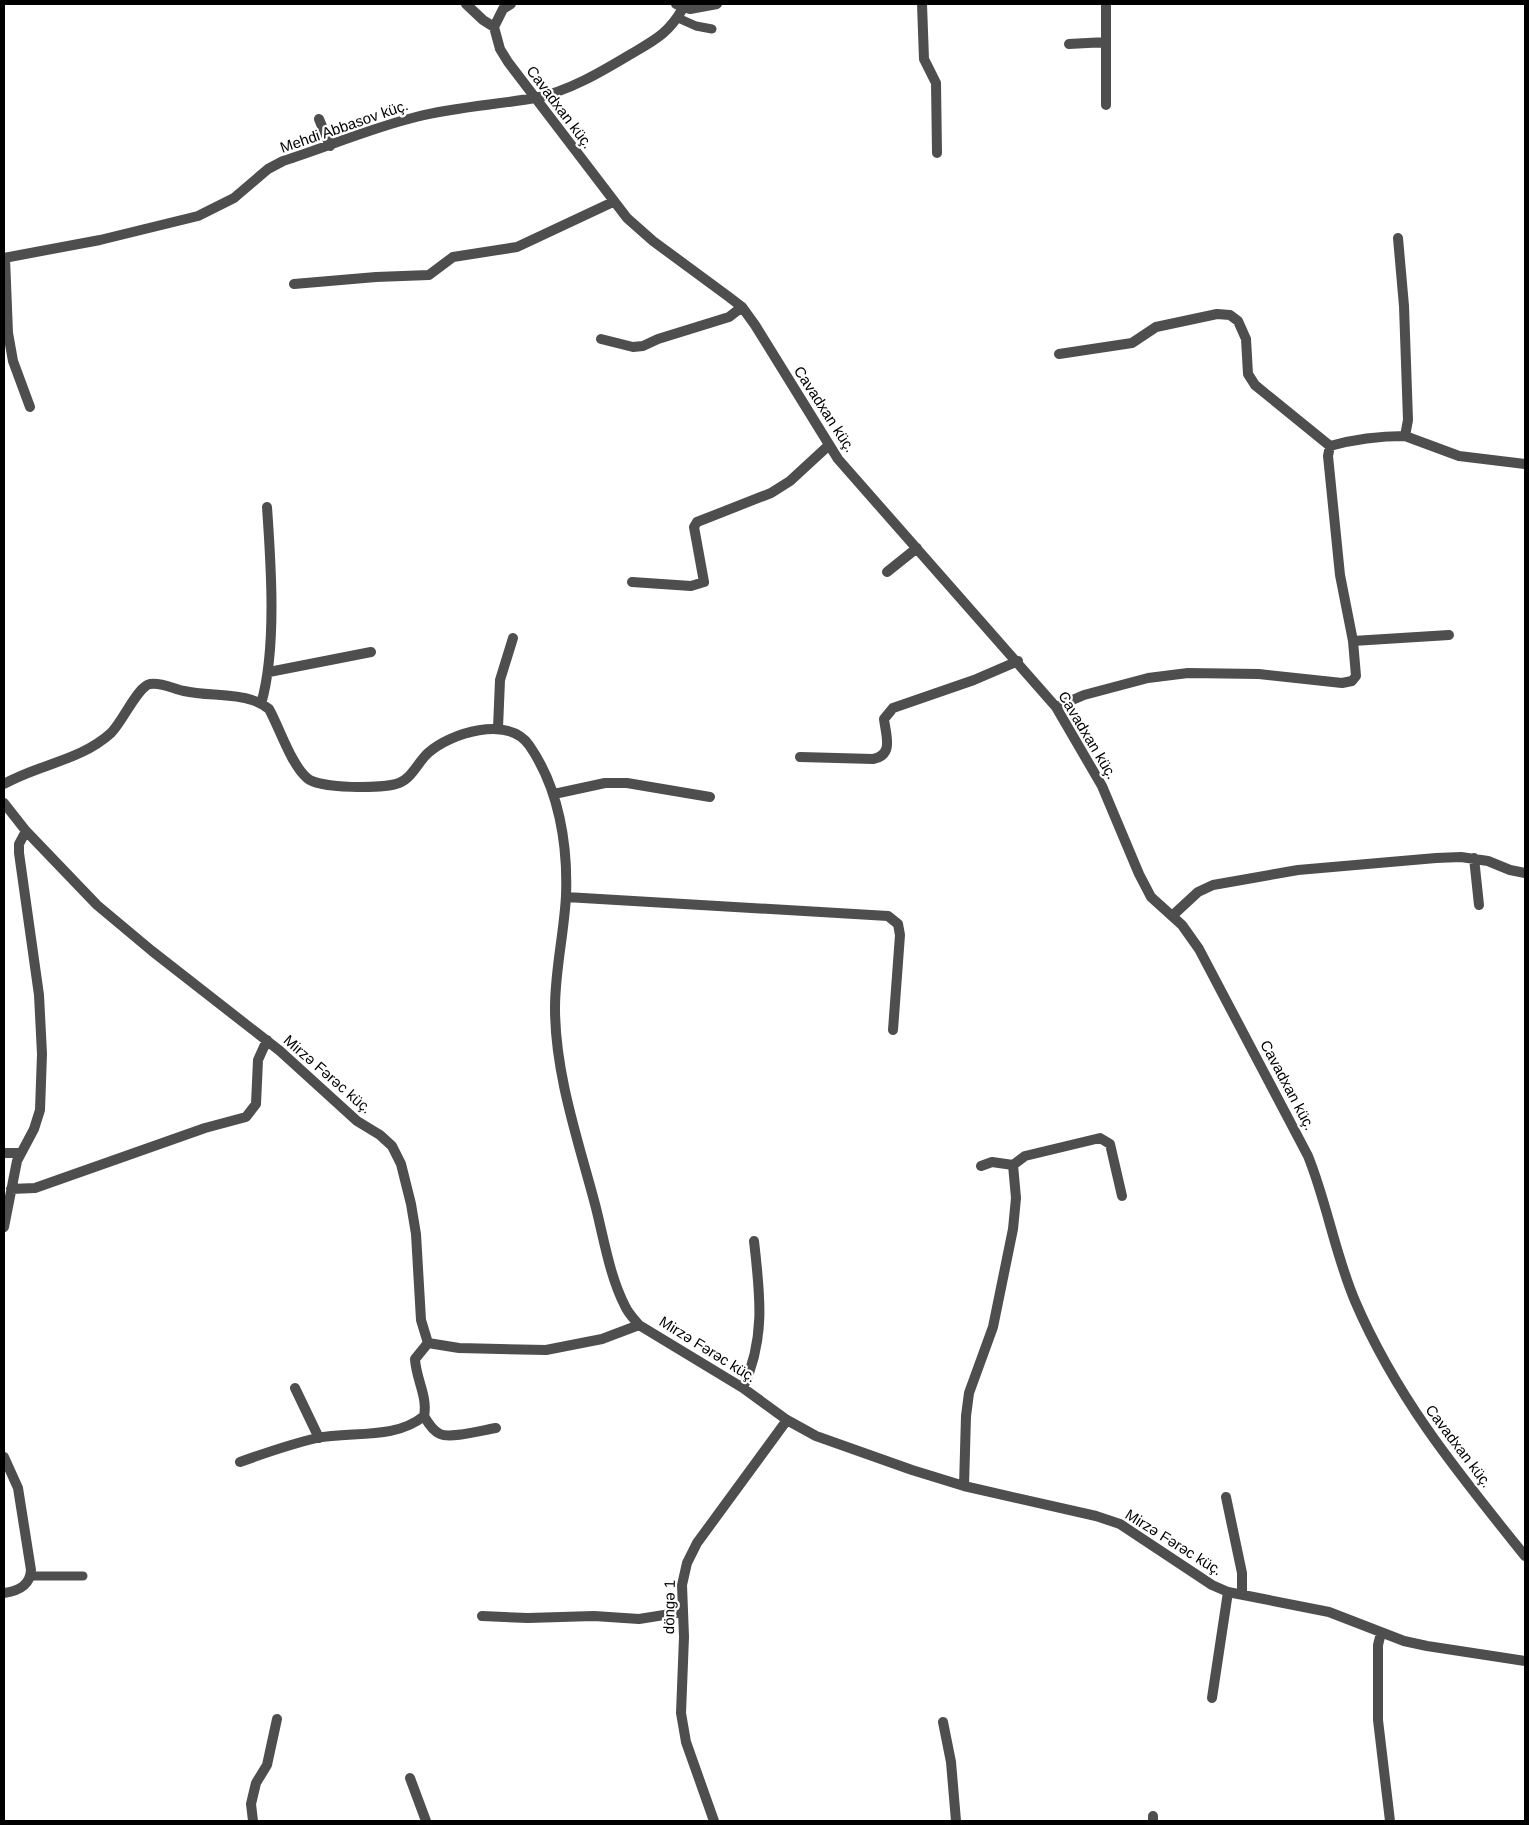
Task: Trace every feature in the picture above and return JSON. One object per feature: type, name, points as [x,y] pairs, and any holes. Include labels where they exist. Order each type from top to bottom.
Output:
[{"type":"street","points":[[466,4],[483,20],[494,27],[503,9],[511,4]]},
{"type":"street","points":[[679,6],[698,8],[717,4]]},
{"type":"street","points":[[922,4],[924,59],[936,83],[937,153]]},
{"type":"street","points":[[1106,4],[1106,105]]},
{"type":"street","name":"Mehdi Abbasov küç.","points":[[4,258],[100,240],[198,216],[234,198],[275,165],[414,117],[493,103],[535,98],[559,91],[597,74],[664,35],[678,18],[679,6]]},
{"type":"street","name":"Cavadxan küç.","points":[[494,27],[496,38],[508,62],[613,202],[652,241],[742,307],[755,325],[828,446],[1056,706],[1102,786],[1145,887],[1151,897],[1190,934],[1308,1156],[1354,1299],[1388,1368],[1428,1433],[1525,1556]]},
{"type":"street","points":[[1069,44],[1106,42]]},
{"type":"street","points":[[319,119],[330,146]]},
{"type":"street","points":[[294,284],[376,277],[429,275],[453,256],[517,247],[613,202]]},
{"type":"street","points":[[1398,238],[1404,306],[1408,420],[1405,436]]},
{"type":"street","points":[[4,258],[8,333],[13,361],[30,407]]},
{"type":"street","points":[[600,339],[633,347],[643,346],[658,339],[729,317],[742,307]]},
{"type":"street","points":[[1059,354],[1132,343],[1156,327],[1217,314],[1230,315],[1238,321],[1246,339],[1248,374],[1255,385],[1330,446]]},
{"type":"street","points":[[1330,446],[1377,436],[1405,436],[1459,456],[1525,464]]},
{"type":"street","points":[[632,582],[700,585],[704,582],[704,577],[694,527],[697,522],[772,493],[790,481],[828,446]]},
{"type":"street","points":[[1056,706],[1084,695],[1148,678],[1180,674],[1259,674],[1342,683],[1352,681],[1356,676],[1353,640],[1339,565],[1328,471],[1330,446]]},
{"type":"street","points":[[262,704],[269,672],[270,588],[267,507]]},
{"type":"street","points":[[887,572],[917,548]]},
{"type":"street","points":[[1353,640],[1449,635]]},
{"type":"street","points":[[498,728],[500,680],[513,638]]},
{"type":"street","points":[[269,672],[371,652]]},
{"type":"street","points":[[800,757],[880,758],[886,754],[888,748],[884,719],[893,708],[974,680],[1018,661]]},
{"type":"street","points":[[4,784],[71,758],[92,747],[119,725],[138,692],[142,687],[151,684],[203,695],[238,697],[262,704],[274,718],[302,772],[309,780],[327,785],[382,786],[398,784],[406,779],[428,753],[440,745],[459,737],[498,728],[518,735],[528,743],[554,794],[560,822],[566,897],[555,1005],[558,1052],[575,1129],[610,1263],[626,1308],[639,1325]]},
{"type":"street","points":[[554,794],[605,783],[626,783],[710,797]]},
{"type":"street","name":"Mirzə Fərəc küç.","points":[[4,803],[26,830],[97,904],[152,951],[267,1040],[357,1121],[386,1140],[397,1154],[411,1204],[416,1234],[421,1320],[428,1343],[459,1348],[546,1350],[602,1339],[639,1325],[744,1388],[787,1420],[816,1436],[873,1458],[964,1486],[1096,1516],[1120,1524],[1212,1585],[1228,1592],[1329,1612],[1381,1632],[1426,1646],[1525,1661]]},
{"type":"street","points":[[4,1227],[11,1188],[21,1153],[38,1119],[41,1063],[39,994],[19,854],[19,844],[26,830]]},
{"type":"street","points":[[1172,916],[1198,892],[1226,882],[1298,870],[1436,858],[1474,858],[1510,870],[1525,872]]},
{"type":"street","points":[[1474,858],[1479,905]]},
{"type":"street","points":[[566,897],[888,916],[898,924],[900,935],[893,1030]]},
{"type":"street","points":[[11,1188],[35,1188],[205,1128],[246,1117],[256,1104],[258,1060],[267,1040]]},
{"type":"street","points":[[981,1166],[992,1162],[1013,1165],[1025,1156],[1100,1138],[1110,1144],[1122,1196]]},
{"type":"street","points":[[4,1152],[21,1153]]},
{"type":"street","points":[[964,1486],[966,1416],[969,1393],[992,1327],[1013,1229],[1016,1198],[1013,1165]]},
{"type":"street","points":[[744,1388],[755,1360],[760,1331],[761,1299],[754,1241]]},
{"type":"street","points":[[428,1343],[415,1360],[416,1372],[424,1398],[424,1416],[433,1429],[439,1434],[447,1436],[496,1428]]},
{"type":"street","points":[[296,1388],[319,1438]]},
{"type":"street","points":[[240,1462],[319,1438],[395,1430],[415,1424],[424,1416]]},
{"type":"street","name":"döngə 1","points":[[714,1821],[686,1742],[681,1713],[682,1585],[687,1563],[697,1544],[787,1420]]},
{"type":"street","points":[[4,1457],[18,1488],[31,1576],[22,1587],[4,1593]]},
{"type":"street","points":[[1226,1497],[1242,1573],[1242,1595]]},
{"type":"street","points":[[1212,1698],[1228,1592]]},
{"type":"street","points":[[482,1616],[512,1618],[594,1616],[640,1619],[683,1612]]},
{"type":"street","points":[[1381,1632],[1378,1645],[1378,1720],[1390,1821]]},
{"type":"street","points":[[252,1821],[251,1804],[256,1783],[267,1765],[277,1719]]},
{"type":"street","points":[[943,1722],[951,1762],[956,1821]]},
{"type":"street","points":[[410,1778],[426,1821]]},
{"type":"lane","points":[[678,18],[696,26],[712,29]]},
{"type":"lane","points":[[31,1576],[83,1576]]}]
